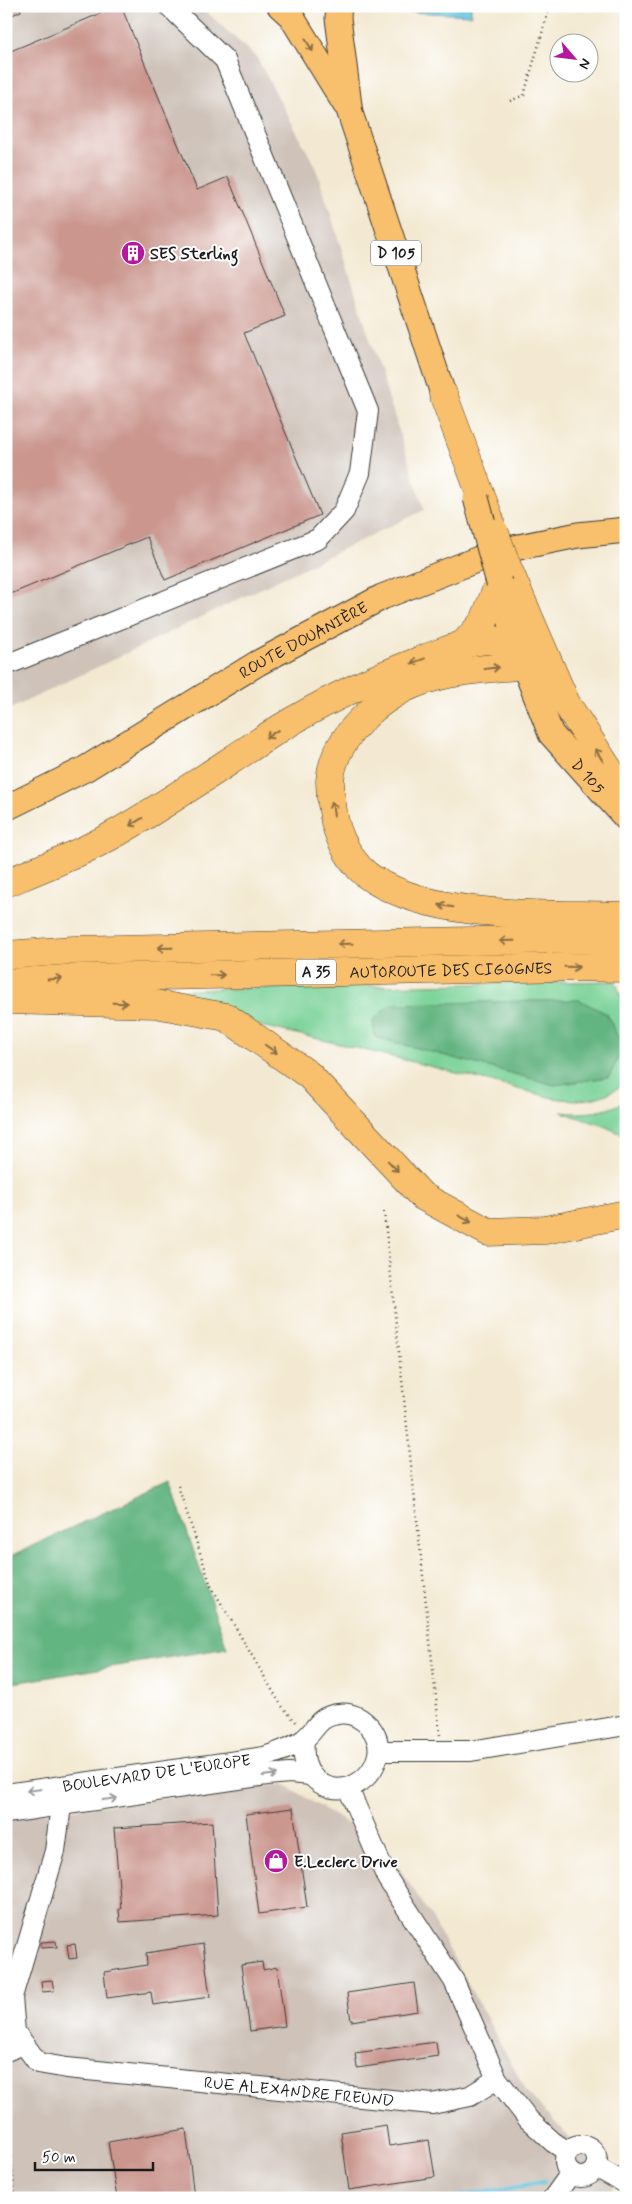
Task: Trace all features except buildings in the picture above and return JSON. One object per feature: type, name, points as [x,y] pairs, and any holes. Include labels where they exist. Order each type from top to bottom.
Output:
[{"type":"highway","points":[[443,394],[495,533],[502,574],[566,703],[626,796]]},
{"type":"highway","points":[[463,644],[484,621],[502,574]]},
{"type":"highway","points":[[6,883],[61,861],[118,832],[186,791],[281,728],[327,703],[400,668],[463,644],[490,640],[508,642],[522,656]]},
{"type":"highway","points":[[522,656],[421,681],[398,690],[368,712],[352,731],[338,754],[330,780],[334,818],[340,838],[357,866],[372,880],[403,895],[426,902],[494,912],[626,916]]},
{"type":"highway","name":"AUTOROUTE DES CIGOGNES","points":[[6,955],[74,950],[523,940],[626,941]]},
{"type":"highway","name":"AUTOROUTE DES CIGOGNES","points":[[6,982],[109,977],[565,967],[626,968]]},
{"type":"highway","points":[[6,1000],[155,1004],[226,1017],[309,1076],[422,1196],[488,1232],[545,1230],[626,1214]]},
{"type":"main road","name":"D 105","points":[[280,6],[291,16],[350,113]]},
{"type":"main road","name":"D 105","points":[[339,6],[338,18],[350,113],[502,574],[522,656],[551,734],[626,818]]},
{"type":"main road","name":"ROUTE DOUANIÈRE","points":[[6,808],[85,769],[258,663],[382,597],[500,551],[578,535],[626,530]]},
{"type":"street","points":[[6,665],[318,539],[344,511],[360,473],[368,411],[298,235],[225,60],[169,6]]},
{"type":"street","points":[[340,1713],[354,1716],[371,1728],[378,1742],[379,1751],[376,1765],[369,1776],[359,1784],[348,1788],[328,1786],[311,1775],[303,1757],[306,1737],[316,1723],[328,1716],[340,1713]]},
{"type":"street","points":[[379,1751],[471,1751],[532,1742],[626,1724]]},
{"type":"street","name":"BOULEVARD DE L'EUROPE","points":[[6,1794],[264,1757],[306,1737]]},
{"type":"street","name":"BOULEVARD DE L'EUROPE","points":[[6,1813],[267,1775],[289,1773],[311,1775]]},
{"type":"street","points":[[348,1788],[387,1878],[454,1981],[497,2080],[529,2120],[552,2142],[568,2152]]},
{"type":"street","name":"RUE ALEXANDRE FREUND","points":[[62,1806],[55,1851],[9,1998],[15,2032],[15,2047],[38,2062],[67,2068],[432,2104],[470,2096],[497,2080]]},
{"type":"street","points":[[581,2145],[591,2148],[597,2157],[596,2167],[585,2177],[570,2173],[566,2166],[568,2152],[571,2148],[581,2145]]},
{"type":"street","points":[[596,2167],[626,2184]]},
{"type":"street","points":[[553,2198],[570,2173]]},
{"type":"path","points":[[510,101],[524,95],[550,6]]},
{"type":"path","points":[[384,1212],[442,1752]]},
{"type":"path","points":[[178,1486],[211,1586],[281,1705],[306,1737]]},
{"type":"path","points":[[6,2102],[16,2198]]},
{"type":"shaded area","name":"SES Sterling","points":[[6,6],[200,6],[257,58],[316,168],[424,510],[6,711]]},
{"type":"shaded area","points":[[284,1784],[385,1847],[429,1913],[527,2092],[612,2184],[613,2198],[6,2198],[6,1817]]},
{"type":"green space","points":[[615,981],[626,1008],[626,1083],[608,1094],[583,1100],[553,1098],[257,1025],[78,992]]},
{"type":"green space","points":[[579,1000],[607,1014],[623,1048],[609,1077],[555,1085],[375,1037],[373,1020],[391,1004]]},
{"type":"green space","points":[[626,1101],[626,1136],[604,1126],[561,1112],[595,1112]]},
{"type":"green space","points":[[170,1482],[227,1648],[13,1683],[6,1639],[6,1558]]},
{"type":"water","points":[[412,6],[471,6],[471,15],[411,12]]},
{"type":"waterway","points":[[454,2198],[544,2182]]},
{"type":"waterway","points":[[588,2192],[604,2198]]},
{"type":"tram line","points":[[6,2194],[7,2198]]},
{"type":"place","name":"SES Sterling","points":[[133,253]]},
{"type":"place","name":"E.Leclerc Drive","points":[[276,1861]]}]
